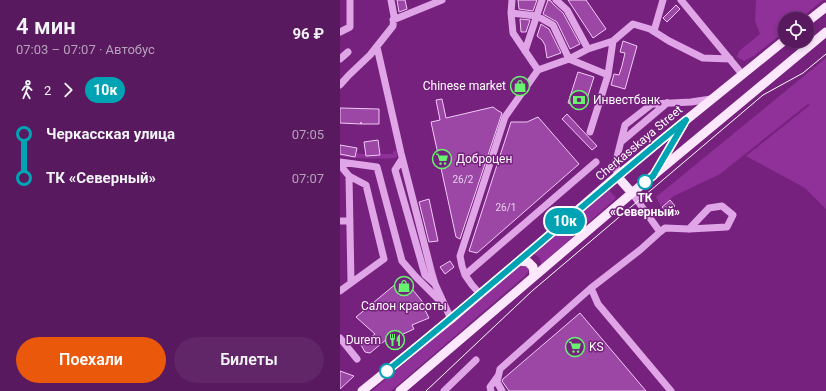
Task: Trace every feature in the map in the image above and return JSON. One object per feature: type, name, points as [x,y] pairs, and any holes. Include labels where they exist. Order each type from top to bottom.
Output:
[{"type":"main road","points":[[814,17],[825,8]]},
{"type":"main road","points":[[400,391],[632,193],[826,32]]},
{"type":"main road","name":"Cherkasskaya Street","points":[[362,391],[451,319],[617,176],[778,46]]},
{"type":"main road","points":[[653,176],[686,120]]},
{"type":"main road","points":[[617,176],[632,193]]},
{"type":"main road","points":[[519,261],[528,262],[533,267],[534,276]]},
{"type":"lane","points":[[340,32],[350,27],[350,0]]},
{"type":"lane","points":[[340,85],[370,55],[393,26],[394,16],[391,0]]},
{"type":"lane","points":[[393,20],[442,0]]},
{"type":"lane","points":[[512,0],[511,13],[513,33],[538,70]]},
{"type":"lane","points":[[525,51],[542,0]]},
{"type":"lane","points":[[556,0],[567,10],[588,49]]},
{"type":"lane","points":[[654,31],[663,0]]},
{"type":"lane","points":[[681,0],[742,74]]},
{"type":"lane","points":[[511,13],[537,16],[553,25],[568,59],[608,75]]},
{"type":"lane","points":[[480,294],[466,275],[460,256],[505,117],[538,70],[568,59],[588,49],[613,41],[633,24],[650,29],[669,41],[703,58],[730,59]]},
{"type":"lane","points":[[590,132],[608,75],[613,41]]},
{"type":"lane","points":[[378,46],[402,159],[435,284],[451,319]]},
{"type":"lane","points":[[340,59],[348,52]]},
{"type":"lane","points":[[617,176],[616,161],[626,125],[652,104],[691,102],[711,99]]},
{"type":"lane","points":[[466,275],[596,162]]},
{"type":"lane","points":[[340,165],[377,167],[402,261],[445,306]]},
{"type":"lane","points":[[340,165],[349,176],[366,185],[384,259],[340,291]]},
{"type":"lane","points":[[349,176],[351,282]]},
{"type":"lane","points":[[632,193],[660,232]]},
{"type":"lane","points":[[502,391],[497,382],[500,369],[591,288],[640,250],[665,228],[688,229],[727,227],[733,215],[722,206],[709,208],[688,229]]},
{"type":"lane","points":[[340,221],[350,221]]},
{"type":"lane","points":[[591,288],[598,304],[671,391]]},
{"type":"lane","points":[[340,338],[357,359]]},
{"type":"lane","points":[[444,391],[476,360]]},
{"type":"lane","points":[[491,391],[490,388],[498,376]]},
{"type":"shaded area","points":[[756,0],[823,0],[808,12],[778,12],[778,37],[755,55],[744,61],[737,57],[739,51],[760,34],[755,21]]},
{"type":"shaded area","points":[[826,58],[826,209],[805,188],[746,156],[810,105],[808,104],[720,174],[674,196],[661,206],[656,197]]},
{"type":"shaded area","points":[[396,150],[397,157],[395,158],[354,158],[340,156],[340,152],[393,154]]},
{"type":"shaded area","points":[[609,190],[616,198],[541,265],[539,258],[533,254]]},
{"type":"shaded area","points":[[519,265],[525,265],[528,268],[528,272],[525,276],[391,391],[372,391]]},
{"type":"building","points":[[397,0],[405,0],[407,9],[399,12]]},
{"type":"building","points":[[518,0],[537,0],[533,11],[519,9]]},
{"type":"building","points":[[548,0],[551,1],[563,13],[580,44],[570,49],[557,22],[543,14]]},
{"type":"building","points":[[568,0],[586,0],[606,29],[593,38]]},
{"type":"building","points":[[676,5],[680,9],[667,22],[663,18]]},
{"type":"building","points":[[520,19],[530,20],[526,32],[521,32]]},
{"type":"building","points":[[541,24],[549,29],[561,53],[547,58],[545,45],[537,36]]},
{"type":"building","points":[[623,41],[637,46],[625,89],[611,85],[614,74],[619,75],[622,66],[625,53],[620,52]]},
{"type":"building","points":[[578,72],[594,77],[584,108],[568,103]]},
{"type":"building","points":[[442,99],[446,118],[493,107],[502,113],[460,239],[456,237],[431,122],[440,120],[436,100]]},
{"type":"building","points":[[340,108],[379,109],[379,124],[340,123]]},
{"type":"building","points":[[567,114],[597,146],[592,150],[562,119]]},
{"type":"building","points":[[538,117],[579,164],[477,253],[469,251],[511,122],[527,122]]},
{"type":"building","points":[[378,140],[380,155],[366,156],[364,142]]},
{"type":"building","points":[[340,145],[357,148],[355,157],[340,154]]},
{"type":"building","points":[[429,199],[438,241],[429,242],[419,202]]},
{"type":"building","points":[[670,200],[675,206],[667,213],[662,207]]},
{"type":"building","points":[[450,261],[454,267],[445,274],[440,267]]},
{"type":"building","points":[[403,278],[426,306],[424,308],[429,318],[412,325],[414,329],[399,336],[401,340],[389,344],[387,339],[370,353],[365,352],[361,345],[375,334],[356,317]]},
{"type":"building","name":"KS","points":[[580,313],[646,391],[509,391],[502,381],[503,379]]},
{"type":"building","points":[[340,371],[354,376],[340,389]]},
{"type":"tram line","points":[[426,391],[532,291],[763,95],[803,73],[826,54]]},
{"type":"bus line","name":"10к","points":[[387,371],[451,319],[617,176],[686,120],[653,176],[645,182]]},
{"type":"place","name":"Chinese market","points":[[520,86]]},
{"type":"place","name":"Инвестбанк","points":[[579,100]]},
{"type":"place","name":"Доброцен","points":[[442,159]]},
{"type":"place","name":"ТК «Северный»","points":[[645,182]]},
{"type":"place","name":"Салон красоты","points":[[404,286]]},
{"type":"place","name":"Durem","points":[[395,340]]},
{"type":"place","name":"KS","points":[[575,347]]}]
